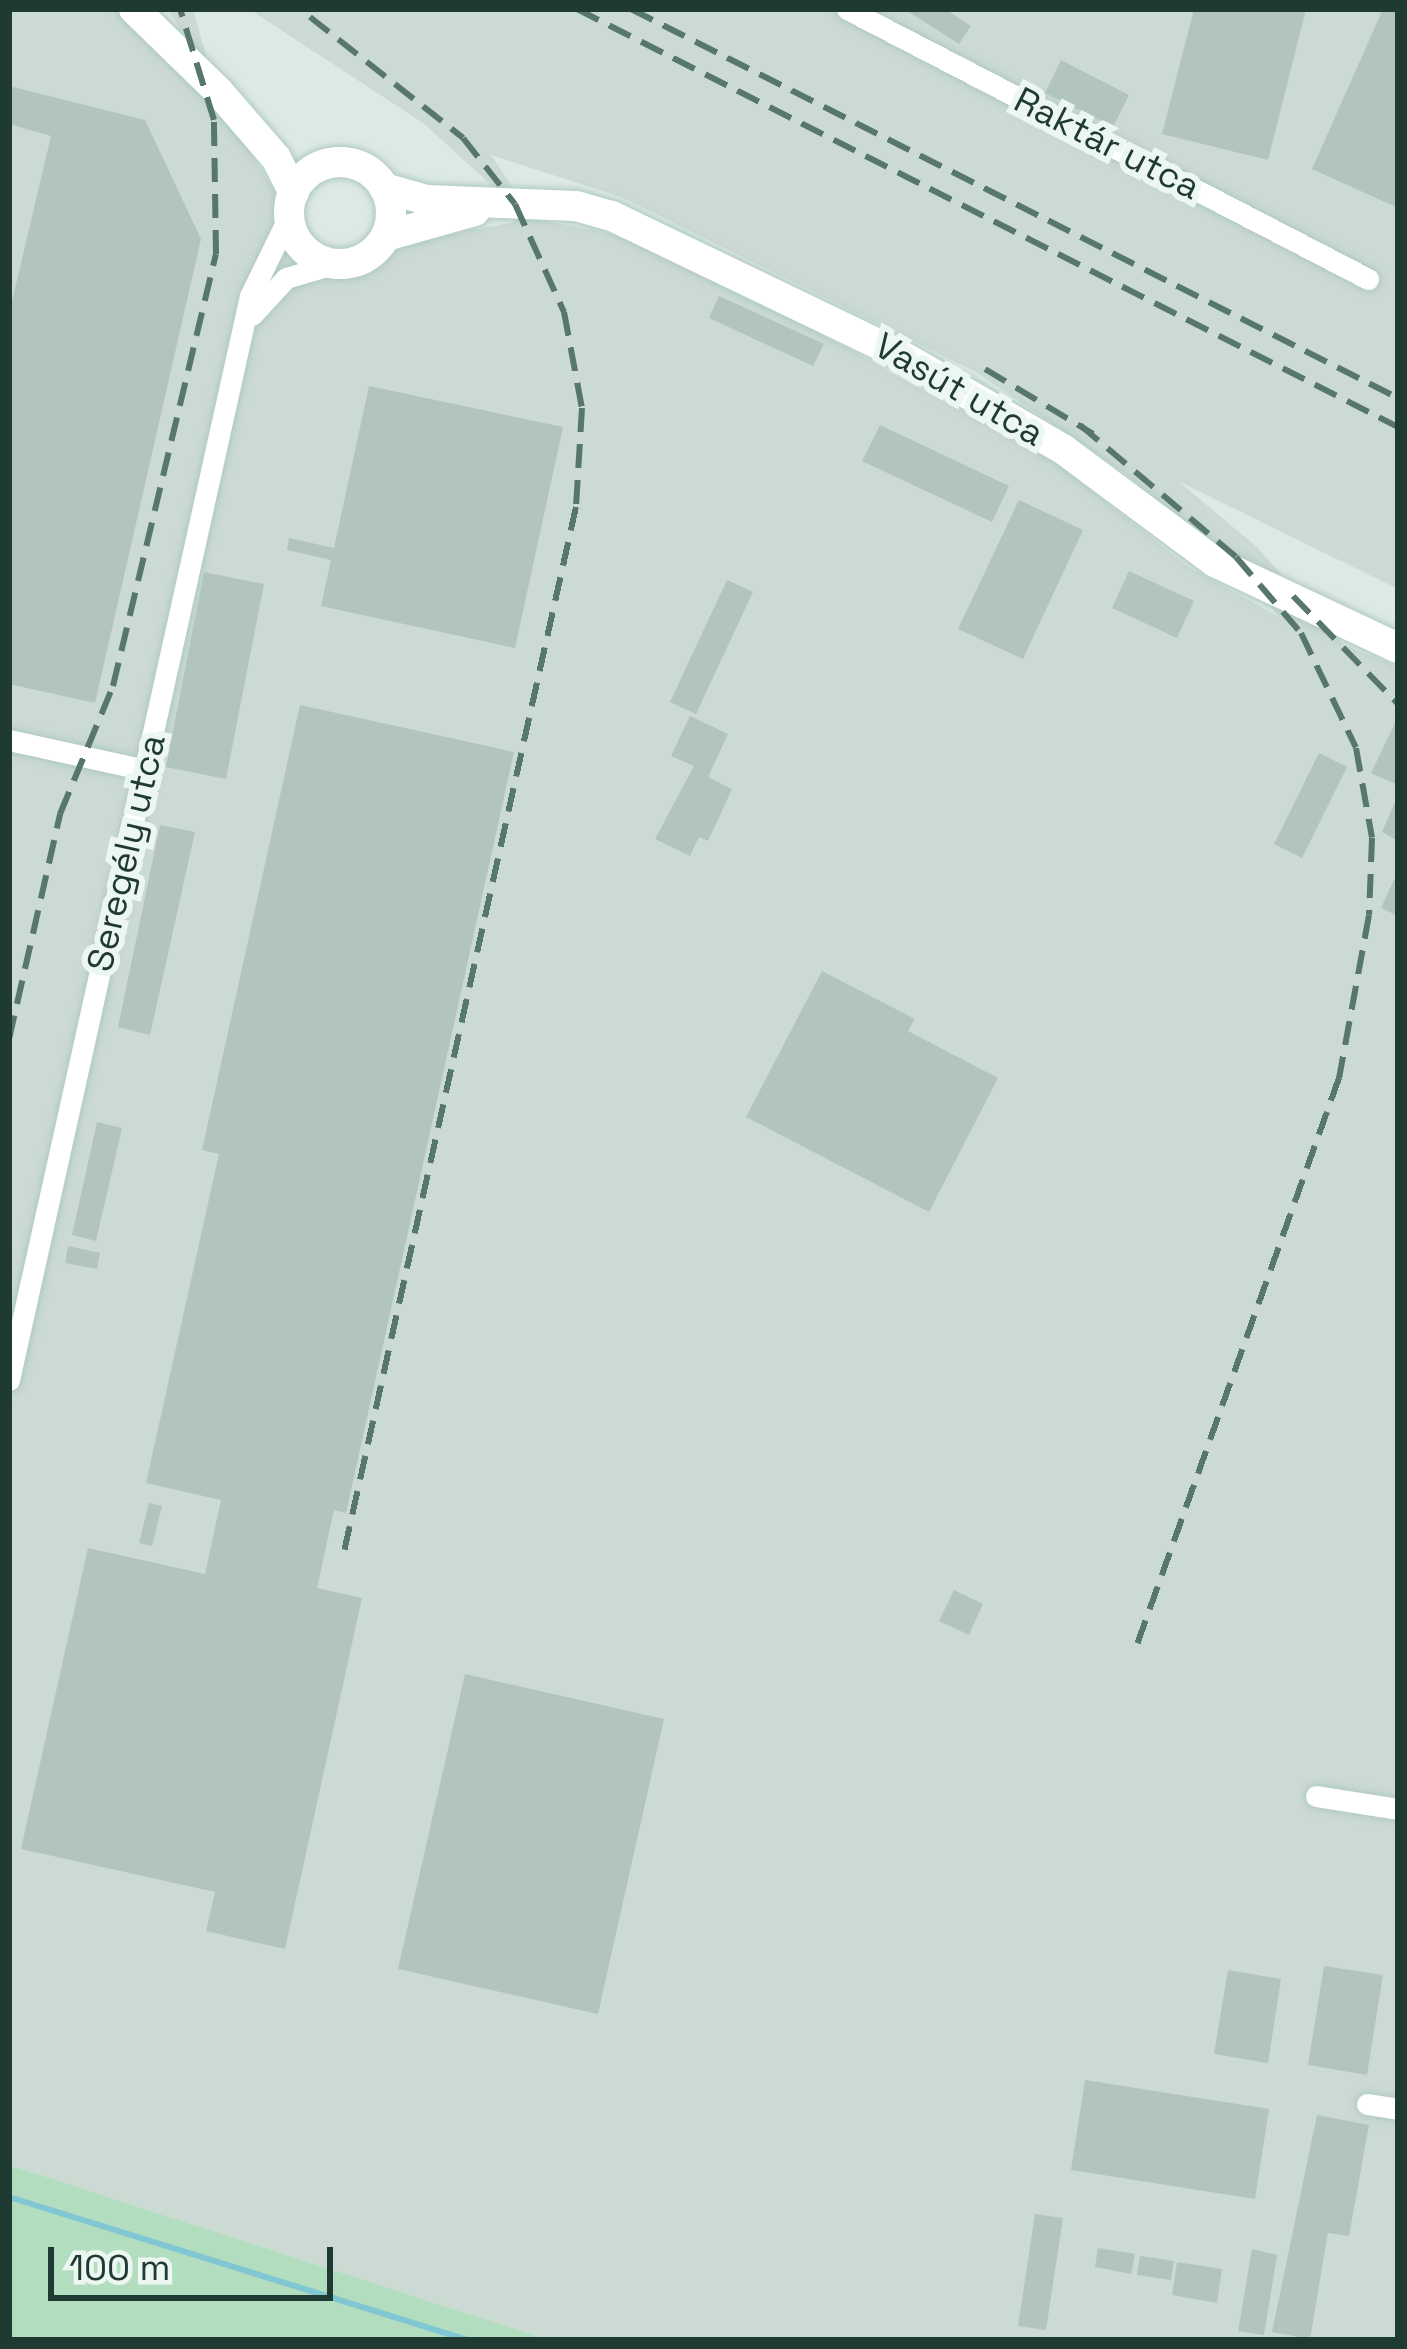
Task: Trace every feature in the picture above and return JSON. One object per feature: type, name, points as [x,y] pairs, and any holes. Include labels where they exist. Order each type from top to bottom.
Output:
[{"type":"street","name":"Vasút utca","points":[[134,9],[219,92],[276,158],[304,249],[337,263],[361,260],[386,236],[491,205]]},
{"type":"street","name":"Raktár utca","points":[[847,9],[1368,279]]},
{"type":"street","name":"Vasút utca","points":[[219,92],[324,165],[358,166],[384,188],[491,205],[576,206],[612,216],[775,290],[1064,451],[1215,562],[1398,648]]},
{"type":"street","points":[[292,203],[324,165]]},
{"type":"street","points":[[384,188],[391,217],[386,236]]},
{"type":"street","name":"Seregély utca","points":[[9,1380],[250,296],[292,203]]},
{"type":"street","name":"Seregély utca","points":[[246,326],[286,278],[337,263]]},
{"type":"street","points":[[9,740],[146,770]]},
{"type":"street","points":[[1316,1796],[1398,1809]]},
{"type":"street","points":[[1367,2104],[1398,2109]]},
{"type":"shaded area","points":[[9,9],[124,9],[188,42],[168,9],[193,9],[218,99],[277,196],[281,247],[301,266],[336,277],[396,243],[515,222],[488,182],[423,123],[249,9],[1398,9],[1398,589],[1178,481],[1257,547],[1344,645],[1398,667],[1398,2340],[549,2340],[9,2165]],"holes":[[[491,155],[621,197],[976,372],[1129,476],[1249,579],[1279,617],[1187,566],[1059,465],[768,305],[679,258],[607,233],[534,219]]]},
{"type":"green space","points":[[9,2165],[549,2340],[9,2340]]},
{"type":"building","points":[[904,9],[945,9],[971,26],[959,44]]},
{"type":"building","points":[[1194,9],[1306,9],[1268,160],[1162,134]]},
{"type":"building","points":[[1383,9],[1398,9],[1398,208],[1312,169]]},
{"type":"building","points":[[1061,60],[1129,95],[1113,127],[1045,93]]},
{"type":"building","points":[[9,86],[145,120],[201,239],[95,703],[9,684],[9,314],[51,136],[9,124]]},
{"type":"building","points":[[719,296],[824,344],[813,366],[709,318]]},
{"type":"building","points":[[369,386],[563,427],[515,648],[321,606],[331,560],[287,550],[289,538],[334,548]]},
{"type":"building","points":[[880,425],[1009,486],[992,522],[862,461]]},
{"type":"building","points":[[1019,500],[1083,530],[1023,659],[958,629]]},
{"type":"building","points":[[1129,571],[1194,601],[1177,638],[1112,608]]},
{"type":"building","points":[[204,572],[264,584],[226,779],[166,767]]},
{"type":"building","points":[[727,580],[753,592],[696,714],[670,702]]},
{"type":"building","points":[[300,705],[514,752],[346,1513],[334,1510],[317,1588],[362,1598],[285,1949],[206,1931],[215,1892],[21,1849],[88,1548],[205,1574],[221,1500],[146,1483],[219,1154],[202,1150]]},
{"type":"building","points":[[690,716],[728,734],[708,777],[732,789],[708,841],[699,837],[690,856],[655,839],[694,766],[671,756]]},
{"type":"building","points":[[1395,723],[1398,725],[1398,785],[1371,773]]},
{"type":"building","points":[[1319,753],[1347,767],[1302,858],[1274,844]]},
{"type":"building","points":[[1398,795],[1398,841],[1382,832]]},
{"type":"building","points":[[160,825],[195,832],[150,1035],[118,1027]]},
{"type":"building","points":[[1398,871],[1398,916],[1381,908]]},
{"type":"building","points":[[822,971],[915,1019],[908,1031],[998,1078],[929,1212],[746,1117]]},
{"type":"building","points":[[97,1122],[122,1128],[96,1241],[72,1235]]},
{"type":"building","points":[[68,1246],[100,1253],[97,1269],[65,1263]]},
{"type":"building","points":[[149,1503],[162,1506],[152,1546],[139,1543]]},
{"type":"building","points":[[954,1590],[983,1604],[969,1635],[939,1621]]},
{"type":"building","points":[[465,1674],[664,1719],[598,2014],[398,1969]]},
{"type":"building","points":[[1324,1966],[1383,1975],[1367,2075],[1308,2065]]},
{"type":"building","points":[[1228,1970],[1281,1979],[1268,2063],[1214,2054]]},
{"type":"building","points":[[1085,2080],[1269,2109],[1255,2199],[1071,2170]]},
{"type":"building","points":[[1317,2115],[1369,2125],[1349,2236],[1328,2233],[1310,2339],[1272,2332]]},
{"type":"building","points":[[1035,2214],[1063,2218],[1046,2330],[1018,2326]]},
{"type":"building","points":[[1098,2248],[1135,2254],[1131,2274],[1095,2267]]},
{"type":"building","points":[[1252,2249],[1277,2255],[1264,2335],[1238,2331]]},
{"type":"building","points":[[1140,2256],[1174,2261],[1171,2280],[1137,2275]]},
{"type":"building","points":[[1177,2262],[1222,2269],[1217,2303],[1172,2295]]},
{"type":"waterway","points":[[9,2197],[468,2340]]},
{"type":"railway","points":[[9,1039],[60,814],[113,686],[216,254],[214,120],[180,9]]},
{"type":"railway","points":[[577,9],[1398,427]]},
{"type":"railway","points":[[631,9],[1398,398]]},
{"type":"railway","points":[[310,17],[463,138],[515,204],[564,312],[582,408],[576,507],[344,1552]]},
{"type":"railway","points":[[985,369],[1093,434]]},
{"type":"railway","points":[[1080,425],[1236,557],[1301,633],[1356,748],[1372,838],[1369,915],[1339,1078],[1134,1653]]},
{"type":"railway","points":[[1293,596],[1398,704]]}]
